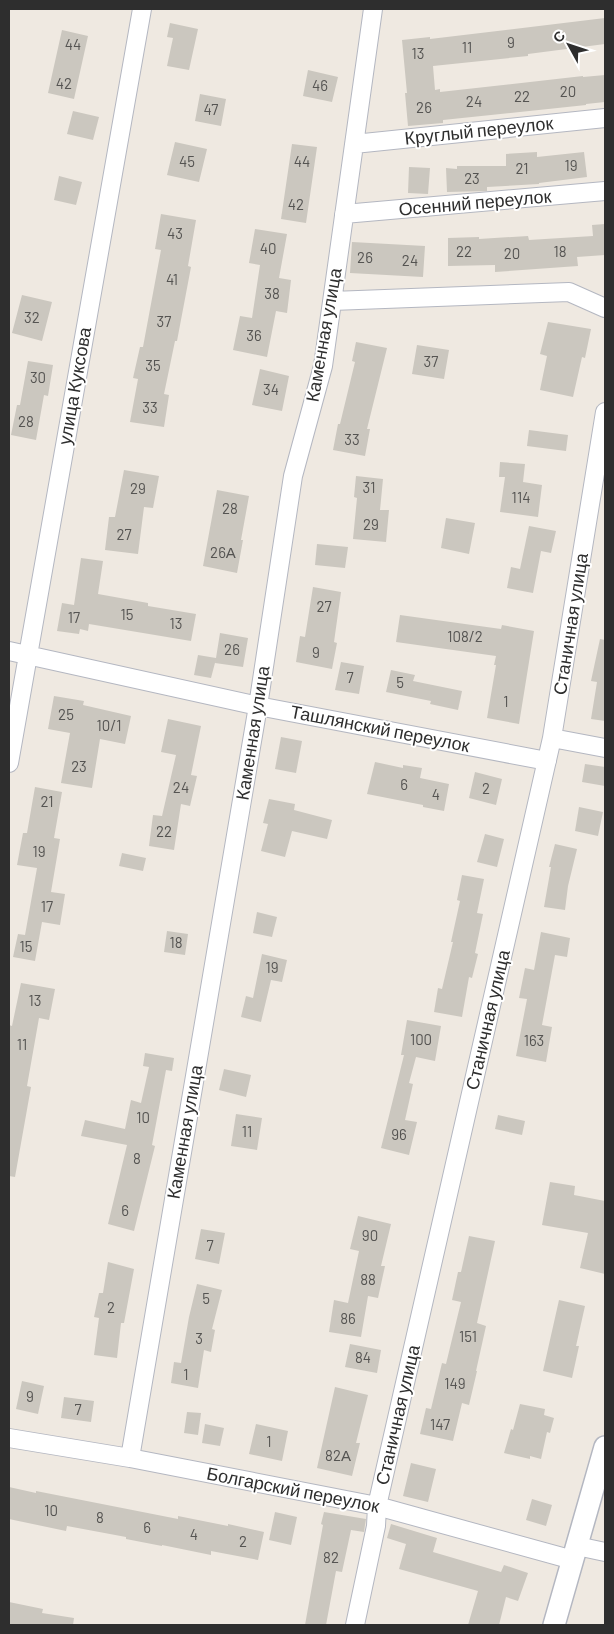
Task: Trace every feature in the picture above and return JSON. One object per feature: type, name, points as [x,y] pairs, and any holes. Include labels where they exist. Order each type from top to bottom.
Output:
[{"type":"street","name":"улица Куксова","points":[[9,763],[142,9]]},
{"type":"street","name":"Каменная улица","points":[[130,1458],[258,706],[293,476],[323,366],[354,144],[376,9]]},
{"type":"street","name":"Круглый переулок","points":[[354,144],[605,118]]},
{"type":"street","name":"Осенний переулок","points":[[344,214],[605,191]]},
{"type":"street","points":[[332,301],[569,292],[605,308]]},
{"type":"street","name":"Станичная улица","points":[[355,1625],[376,1526],[377,1506],[552,738],[605,412]]},
{"type":"street","name":"Ташлянский переулок","points":[[9,651],[258,706],[547,761]]},
{"type":"street","points":[[552,738],[605,748]]},
{"type":"street","name":"Болгарский переулок","points":[[9,1438],[130,1458],[377,1506],[575,1553],[605,1552]]},
{"type":"street","points":[[554,1625],[605,1447]]},
{"type":"building","points":[[605,18],[605,44],[528,54],[528,56],[433,66],[435,90],[440,89],[440,92],[605,75],[605,102],[443,120],[443,123],[408,126],[402,40],[430,37],[430,39]]},
{"type":"building","points":[[170,23],[198,29],[189,70],[167,66],[173,38],[167,37]]},
{"type":"building","points":[[62,30],[88,36],[74,99],[48,93]]},
{"type":"building","points":[[308,70],[338,77],[332,102],[303,96]]},
{"type":"building","points":[[200,94],[226,99],[221,126],[195,121]]},
{"type":"building","points":[[73,111],[99,117],[93,140],[67,134]]},
{"type":"building","points":[[175,142],[207,149],[199,182],[167,175]]},
{"type":"building","points":[[292,144],[317,147],[306,223],[281,219]]},
{"type":"building","points":[[537,152],[537,157],[584,152],[587,177],[539,184],[487,187],[487,191],[447,192],[446,168],[457,169],[457,166],[506,166],[506,154]]},
{"type":"building","points":[[409,167],[430,168],[428,194],[408,193]]},
{"type":"building","points":[[59,176],[82,182],[76,205],[54,200]]},
{"type":"building","points":[[161,214],[196,220],[188,266],[191,267],[177,341],[175,341],[164,394],[169,395],[164,427],[130,422],[138,379],[133,378],[140,347],[143,347],[161,250],[155,249]]},
{"type":"building","points":[[605,224],[605,255],[577,257],[578,266],[495,272],[495,265],[448,266],[448,238],[479,237],[479,239],[528,236],[529,240],[593,236],[592,225]]},
{"type":"building","points":[[255,229],[287,234],[279,278],[291,280],[287,313],[276,311],[267,357],[233,350],[240,316],[252,318],[260,265],[249,263]]},
{"type":"building","points":[[352,242],[425,246],[423,277],[350,273]]},
{"type":"building","points":[[22,295],[52,302],[42,341],[12,333]]},
{"type":"building","points":[[548,322],[591,329],[585,358],[582,357],[573,397],[540,390],[547,356],[540,354]]},
{"type":"building","points":[[356,342],[387,348],[367,429],[370,429],[365,456],[333,450],[355,362],[352,361]]},
{"type":"building","points":[[417,345],[449,350],[444,379],[412,374]]},
{"type":"building","points":[[28,361],[53,365],[48,396],[44,395],[36,440],[11,435],[17,405],[20,405]]},
{"type":"building","points":[[260,369],[289,376],[282,411],[252,405]]},
{"type":"building","points":[[529,430],[568,435],[566,451],[527,446]]},
{"type":"building","points":[[500,462],[525,464],[523,482],[542,485],[538,517],[500,512],[505,477],[499,477]]},
{"type":"building","points":[[124,470],[159,476],[153,508],[144,507],[138,554],[105,550],[109,517],[115,517]]},
{"type":"building","points":[[356,476],[383,479],[380,510],[389,510],[386,542],[353,539],[357,498],[354,497]]},
{"type":"building","points":[[217,490],[249,496],[237,573],[203,566]]},
{"type":"building","points":[[446,518],[475,523],[469,554],[441,548]]},
{"type":"building","points":[[529,526],[556,531],[551,553],[541,551],[533,593],[507,588],[511,567],[520,569]]},
{"type":"building","points":[[317,544],[348,547],[345,568],[315,565]]},
{"type":"building","points":[[81,558],[103,561],[98,594],[148,603],[148,606],[196,614],[191,641],[89,624],[88,631],[80,629],[79,634],[57,631],[62,603],[74,605]]},
{"type":"building","points":[[313,587],[341,592],[334,642],[337,643],[332,669],[296,662],[300,636],[305,637]]},
{"type":"building","points":[[400,615],[501,629],[502,625],[534,631],[519,724],[487,718],[496,656],[396,642]]},
{"type":"building","points":[[220,633],[248,638],[243,667],[215,663],[216,659],[211,678],[194,675],[198,655],[216,658]]},
{"type":"building","points":[[600,639],[605,640],[605,721],[591,719],[597,682],[591,681]]},
{"type":"building","points":[[341,662],[364,666],[359,694],[335,690]]},
{"type":"building","points":[[391,670],[415,675],[413,681],[462,691],[458,710],[430,704],[431,701],[386,692]]},
{"type":"building","points":[[54,696],[84,701],[83,705],[131,716],[125,744],[100,739],[92,788],[61,783],[70,733],[48,729]]},
{"type":"building","points":[[168,719],[201,726],[191,775],[197,776],[190,806],[181,804],[174,850],[149,846],[153,815],[162,816],[176,755],[161,752]]},
{"type":"building","points":[[281,737],[302,741],[296,773],[275,769]]},
{"type":"building","points":[[375,762],[403,768],[403,765],[422,768],[420,778],[449,784],[444,811],[367,794]]},
{"type":"building","points":[[585,764],[605,767],[605,786],[582,782]]},
{"type":"building","points":[[475,772],[502,779],[496,805],[469,798]]},
{"type":"building","points":[[35,787],[62,792],[54,838],[60,839],[51,892],[65,894],[60,925],[42,922],[35,961],[13,957],[18,934],[25,935],[37,868],[17,865],[23,833],[27,833]]},
{"type":"building","points":[[269,799],[295,804],[294,810],[332,820],[327,839],[292,831],[285,857],[261,851],[268,824],[263,823]]},
{"type":"building","points":[[579,807],[603,812],[598,836],[575,831]]},
{"type":"building","points":[[485,834],[504,839],[497,867],[477,862]]},
{"type":"building","points":[[555,844],[577,849],[568,886],[565,910],[544,907],[551,867],[549,867]]},
{"type":"building","points":[[122,853],[146,858],[143,871],[119,866]]},
{"type":"building","points":[[462,875],[484,879],[477,913],[483,914],[475,953],[478,954],[472,978],[469,977],[462,1017],[434,1012],[438,988],[442,989],[453,942],[451,942],[460,901],[457,900]]},
{"type":"building","points":[[257,912],[277,917],[272,937],[253,933]]},
{"type":"building","points":[[167,931],[188,934],[185,955],[164,952]]},
{"type":"building","points":[[541,932],[570,938],[567,957],[555,955],[542,1025],[552,1027],[546,1062],[516,1056],[527,999],[519,998],[525,968],[534,970]]},
{"type":"building","points":[[262,954],[287,960],[282,982],[271,980],[261,1022],[241,1017],[246,996],[253,998]]},
{"type":"building","points":[[21,983],[55,989],[49,1020],[39,1018],[27,1086],[31,1087],[15,1177],[9,1176],[9,1025],[12,1026]]},
{"type":"building","points":[[407,1020],[441,1026],[435,1061],[416,1057],[409,1083],[413,1084],[405,1120],[417,1122],[409,1155],[381,1148],[404,1055],[401,1055]]},
{"type":"building","points":[[145,1053],[174,1058],[172,1071],[166,1070],[152,1145],[155,1146],[134,1231],[108,1224],[127,1145],[81,1136],[85,1120],[125,1129],[131,1100],[141,1103],[149,1067],[143,1066]]},
{"type":"building","points":[[224,1069],[251,1075],[246,1097],[219,1090]]},
{"type":"building","points":[[236,1114],[262,1118],[257,1150],[231,1146]]},
{"type":"building","points":[[498,1115],[525,1121],[522,1135],[495,1129]]},
{"type":"building","points":[[550,1182],[575,1186],[574,1195],[605,1201],[605,1274],[580,1268],[588,1233],[542,1225]]},
{"type":"building","points":[[358,1216],[391,1224],[381,1266],[385,1266],[378,1298],[368,1296],[361,1337],[329,1332],[334,1300],[348,1303],[359,1251],[350,1249]]},
{"type":"building","points":[[201,1229],[225,1233],[219,1264],[195,1259]]},
{"type":"building","points":[[469,1236],[495,1241],[477,1323],[486,1326],[477,1371],[469,1405],[462,1403],[453,1441],[420,1434],[426,1408],[431,1409],[442,1363],[446,1364],[461,1302],[452,1300],[458,1272],[461,1272]]},
{"type":"building","points":[[108,1262],[134,1269],[124,1323],[121,1323],[117,1358],[94,1355],[99,1318],[94,1317],[99,1293],[103,1293]]},
{"type":"building","points":[[197,1284],[222,1290],[212,1329],[215,1330],[211,1352],[204,1350],[198,1388],[171,1383],[174,1362],[181,1363]]},
{"type":"building","points":[[559,1300],[585,1306],[576,1346],[579,1346],[572,1378],[543,1371]]},
{"type":"building","points":[[350,1344],[381,1350],[377,1373],[345,1367]]},
{"type":"building","points":[[22,1381],[44,1386],[38,1414],[16,1409]]},
{"type":"building","points":[[335,1387],[368,1395],[356,1443],[360,1443],[352,1476],[317,1468]]},
{"type":"building","points":[[64,1397],[94,1401],[91,1422],[61,1418]]},
{"type":"building","points":[[520,1404],[545,1409],[544,1415],[554,1418],[550,1433],[547,1432],[541,1459],[530,1456],[530,1459],[504,1453]]},
{"type":"building","points":[[187,1412],[201,1413],[198,1435],[184,1433]]},
{"type":"building","points":[[205,1424],[224,1428],[220,1446],[202,1443]]},
{"type":"building","points":[[256,1424],[288,1431],[282,1461],[249,1454]]},
{"type":"building","points":[[411,1463],[436,1469],[428,1502],[403,1496]]},
{"type":"building","points":[[9,1487],[178,1519],[178,1516],[264,1532],[258,1560],[211,1551],[211,1555],[67,1526],[66,1531],[9,1519]]},
{"type":"building","points":[[532,1499],[552,1505],[546,1526],[526,1520]]},
{"type":"building","points":[[275,1512],[297,1517],[291,1545],[269,1540]]},
{"type":"building","points":[[324,1512],[366,1519],[364,1532],[351,1530],[342,1572],[336,1571],[326,1625],[305,1625],[323,1525],[321,1524]]},
{"type":"building","points":[[391,1524],[437,1538],[433,1552],[501,1572],[504,1565],[528,1573],[518,1601],[506,1597],[499,1625],[468,1625],[478,1591],[399,1569],[406,1544],[387,1538]]},
{"type":"building","points":[[9,1602],[43,1609],[42,1613],[74,1618],[73,1625],[9,1625]]}]
